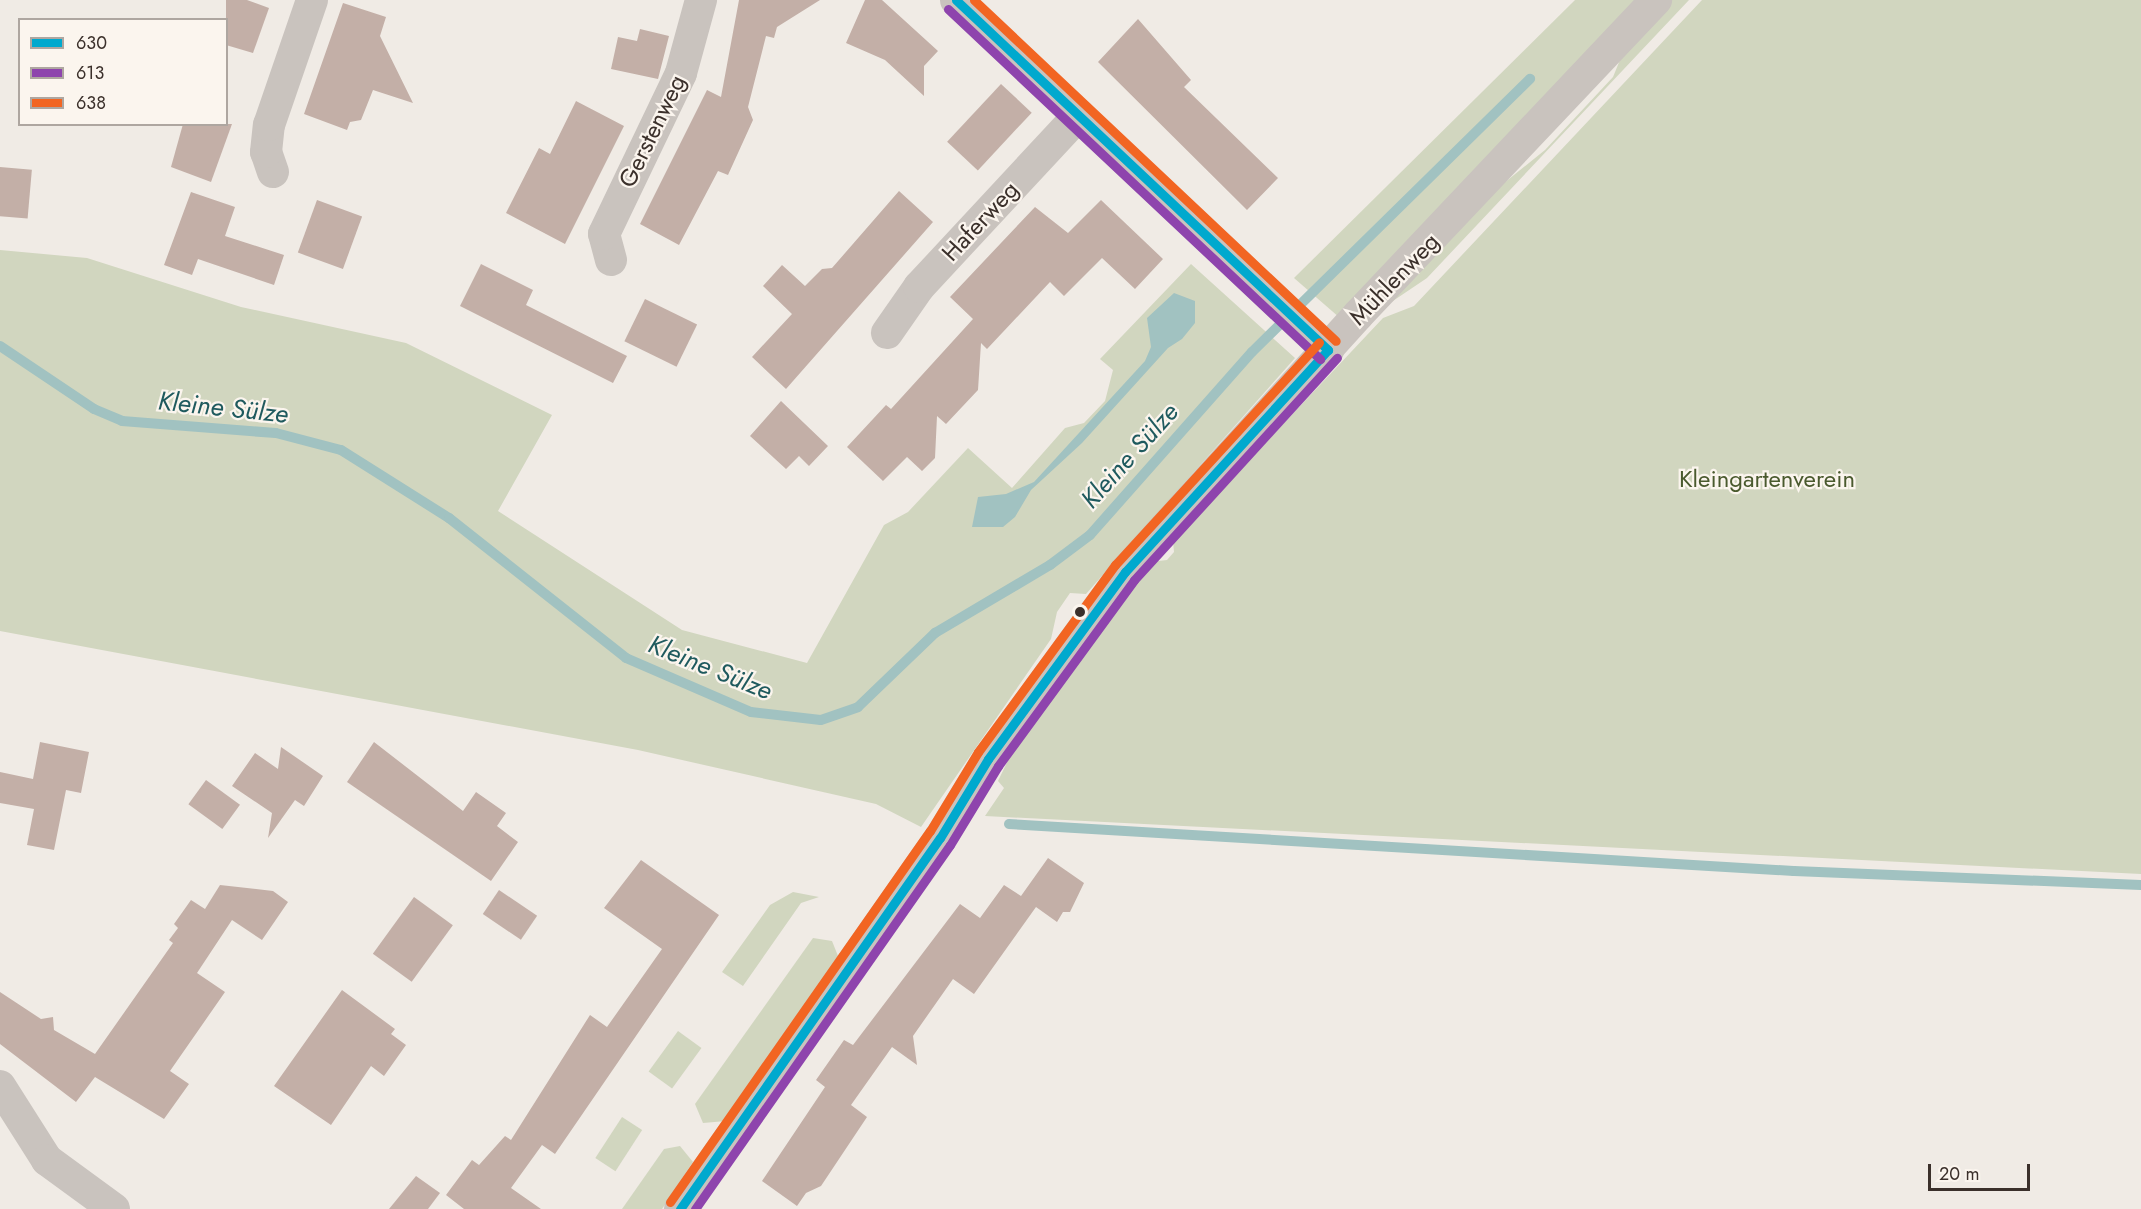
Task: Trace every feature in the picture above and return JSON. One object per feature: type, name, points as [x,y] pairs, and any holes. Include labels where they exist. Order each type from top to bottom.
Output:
[{"type":"street","points":[[273,172],[266,152],[268,125],[312,0]]},
{"type":"street","name":"Gerstenweg","points":[[611,260],[604,234],[681,74],[701,0]]},
{"type":"street","points":[[956,0],[1328,350]]},
{"type":"street","name":"Mühlenweg","points":[[680,1209],[870,939],[988,759],[1125,572],[1328,350],[1656,0]]},
{"type":"street","name":"Haferweg","points":[[887,333],[919,287],[1079,115]]},
{"type":"street","points":[[0,1086],[47,1160],[114,1209]]},
{"type":"green space","points":[[1575,0],[1644,0],[1340,318],[1294,278]]},
{"type":"green space","points":[[1671,0],[1689,0],[1427,278],[1381,309],[1504,183],[1545,150],[1613,77],[1624,50]]},
{"type":"green space","name":"Kleingartenverein","points":[[1702,0],[2141,0],[2141,874],[985,816],[1004,788],[998,781],[1016,744],[1150,562],[1167,560],[1174,552],[1173,541],[1383,318],[1414,306]]},
{"type":"green space","points":[[0,250],[87,258],[241,307],[406,343],[552,415],[498,511],[682,630],[807,663],[884,525],[908,512],[968,448],[1012,488],[1065,428],[1084,423],[1105,401],[1113,370],[1100,359],[1191,264],[1295,358],[1086,594],[1070,593],[1057,612],[1051,639],[921,827],[876,804],[638,750],[0,631]]},
{"type":"green space","points":[[793,892],[819,897],[801,903],[743,986],[722,972],[770,905]]},
{"type":"green space","points":[[813,938],[832,941],[838,956],[726,1121],[703,1123],[695,1104]]},
{"type":"green space","points":[[678,1031],[701,1048],[672,1088],[649,1071]]},
{"type":"green space","points":[[622,1117],[642,1130],[615,1171],[595,1158]]},
{"type":"green space","points":[[680,1146],[693,1162],[662,1209],[622,1209],[664,1149]]},
{"type":"water","points":[[1174,293],[1195,301],[1195,323],[1182,339],[1168,348],[1082,443],[1031,490],[1015,517],[1003,527],[972,527],[978,497],[1006,494],[1034,482],[1145,361],[1151,347],[1147,318]]},
{"type":"building","points":[[226,0],[247,0],[269,8],[253,53],[228,46],[228,18],[226,18]]},
{"type":"building","points":[[739,0],[820,0],[777,27],[774,38],[766,36],[748,107],[753,120],[728,175],[718,171],[679,245],[640,224],[707,90],[721,97]]},
{"type":"building","points":[[865,0],[882,0],[938,51],[924,66],[924,96],[885,60],[846,43]]},
{"type":"building","points":[[343,3],[386,17],[380,36],[413,103],[373,90],[361,120],[350,122],[347,130],[304,114]]},
{"type":"building","points":[[1138,19],[1191,80],[1184,87],[1278,178],[1247,210],[1098,62]]},
{"type":"building","points":[[640,29],[669,36],[658,79],[611,69],[618,37],[637,41]]},
{"type":"building","points":[[1001,84],[1032,113],[978,170],[947,142]]},
{"type":"building","points":[[576,101],[624,126],[565,244],[506,213],[539,148],[550,154]]},
{"type":"building","points":[[232,124],[211,182],[171,167],[182,126],[228,126]]},
{"type":"building","points":[[0,167],[32,170],[28,219],[0,216]]},
{"type":"building","points":[[899,191],[933,222],[786,389],[752,357],[792,314],[763,286],[782,265],[805,286],[822,269],[832,268]]},
{"type":"building","points":[[191,192],[235,207],[225,236],[284,255],[274,285],[198,259],[192,275],[164,265]]},
{"type":"building","points":[[317,200],[362,216],[343,269],[298,253]]},
{"type":"building","points":[[1101,200],[1163,259],[1135,289],[1102,258],[1064,296],[1050,282],[987,349],[981,343],[978,390],[946,424],[937,416],[935,458],[922,471],[907,457],[883,481],[847,447],[886,405],[891,409],[973,319],[950,297],[1035,207],[1068,233]]},
{"type":"building","points":[[481,264],[533,290],[526,305],[627,356],[613,383],[460,306]]},
{"type":"building","points":[[645,299],[697,324],[677,367],[624,341]]},
{"type":"building","points":[[781,401],[828,446],[809,466],[799,456],[786,469],[750,436]]},
{"type":"building","points":[[40,742],[89,752],[81,793],[66,790],[54,850],[27,845],[34,809],[0,803],[0,772],[33,779]]},
{"type":"building","points":[[374,742],[463,811],[476,792],[506,813],[497,826],[518,842],[491,881],[347,782]]},
{"type":"building","points":[[281,747],[323,776],[304,806],[295,800],[268,838],[272,813],[232,786],[255,753],[278,769]]},
{"type":"building","points":[[206,780],[240,805],[222,829],[188,804]]},
{"type":"building","points":[[1048,858],[1084,883],[1070,912],[1063,912],[1057,922],[1036,907],[974,994],[953,979],[913,1036],[917,1065],[892,1047],[851,1105],[867,1117],[821,1186],[806,1193],[797,1206],[762,1181],[825,1087],[816,1080],[844,1040],[853,1045],[960,904],[980,918],[1004,885],[1021,896]]},
{"type":"building","points":[[641,860],[719,915],[555,1154],[542,1145],[511,1188],[541,1209],[464,1209],[446,1195],[472,1160],[479,1165],[505,1136],[511,1140],[590,1015],[607,1027],[662,949],[604,908]]},
{"type":"building","points":[[220,885],[273,891],[288,902],[262,940],[232,920],[197,973],[225,992],[170,1071],[189,1084],[164,1119],[95,1077],[76,1102],[0,1044],[0,992],[41,1019],[53,1017],[54,1030],[95,1054],[173,943],[169,940],[178,928],[174,924],[191,900],[205,909]]},
{"type":"building","points":[[499,890],[537,916],[521,940],[483,914]]},
{"type":"building","points":[[414,897],[453,925],[412,982],[373,954]]},
{"type":"building","points":[[342,990],[395,1029],[391,1034],[406,1045],[384,1076],[371,1066],[331,1125],[274,1086]]},
{"type":"building","points":[[416,1176],[440,1193],[428,1209],[389,1209]]},
{"type":"waterway","name":"Kleine Sülze","points":[[0,346],[94,409],[122,421],[276,433],[341,450],[449,518],[626,658],[751,712],[821,720],[858,707],[935,633],[1050,565],[1090,535],[1252,352],[1530,79]]},
{"type":"waterway","points":[[1009,824],[1794,871],[2141,885]]},
{"type":"transit line","name":"630","points":[[956,0],[1328,350]]},
{"type":"transit line","name":"638","points":[[974,0],[1336,341]]},
{"type":"transit line","name":"613","points":[[948,9],[1320,359]]},
{"type":"transit line","name":"638","points":[[670,1202],[930,831],[978,752],[1115,565],[1319,342]]},
{"type":"transit line","name":"630","points":[[680,1209],[940,838],[988,759],[1125,572],[1328,350]]},
{"type":"transit line","name":"613","points":[[695,1209],[950,845],[998,766],[1134,580],[1337,358]]}]
